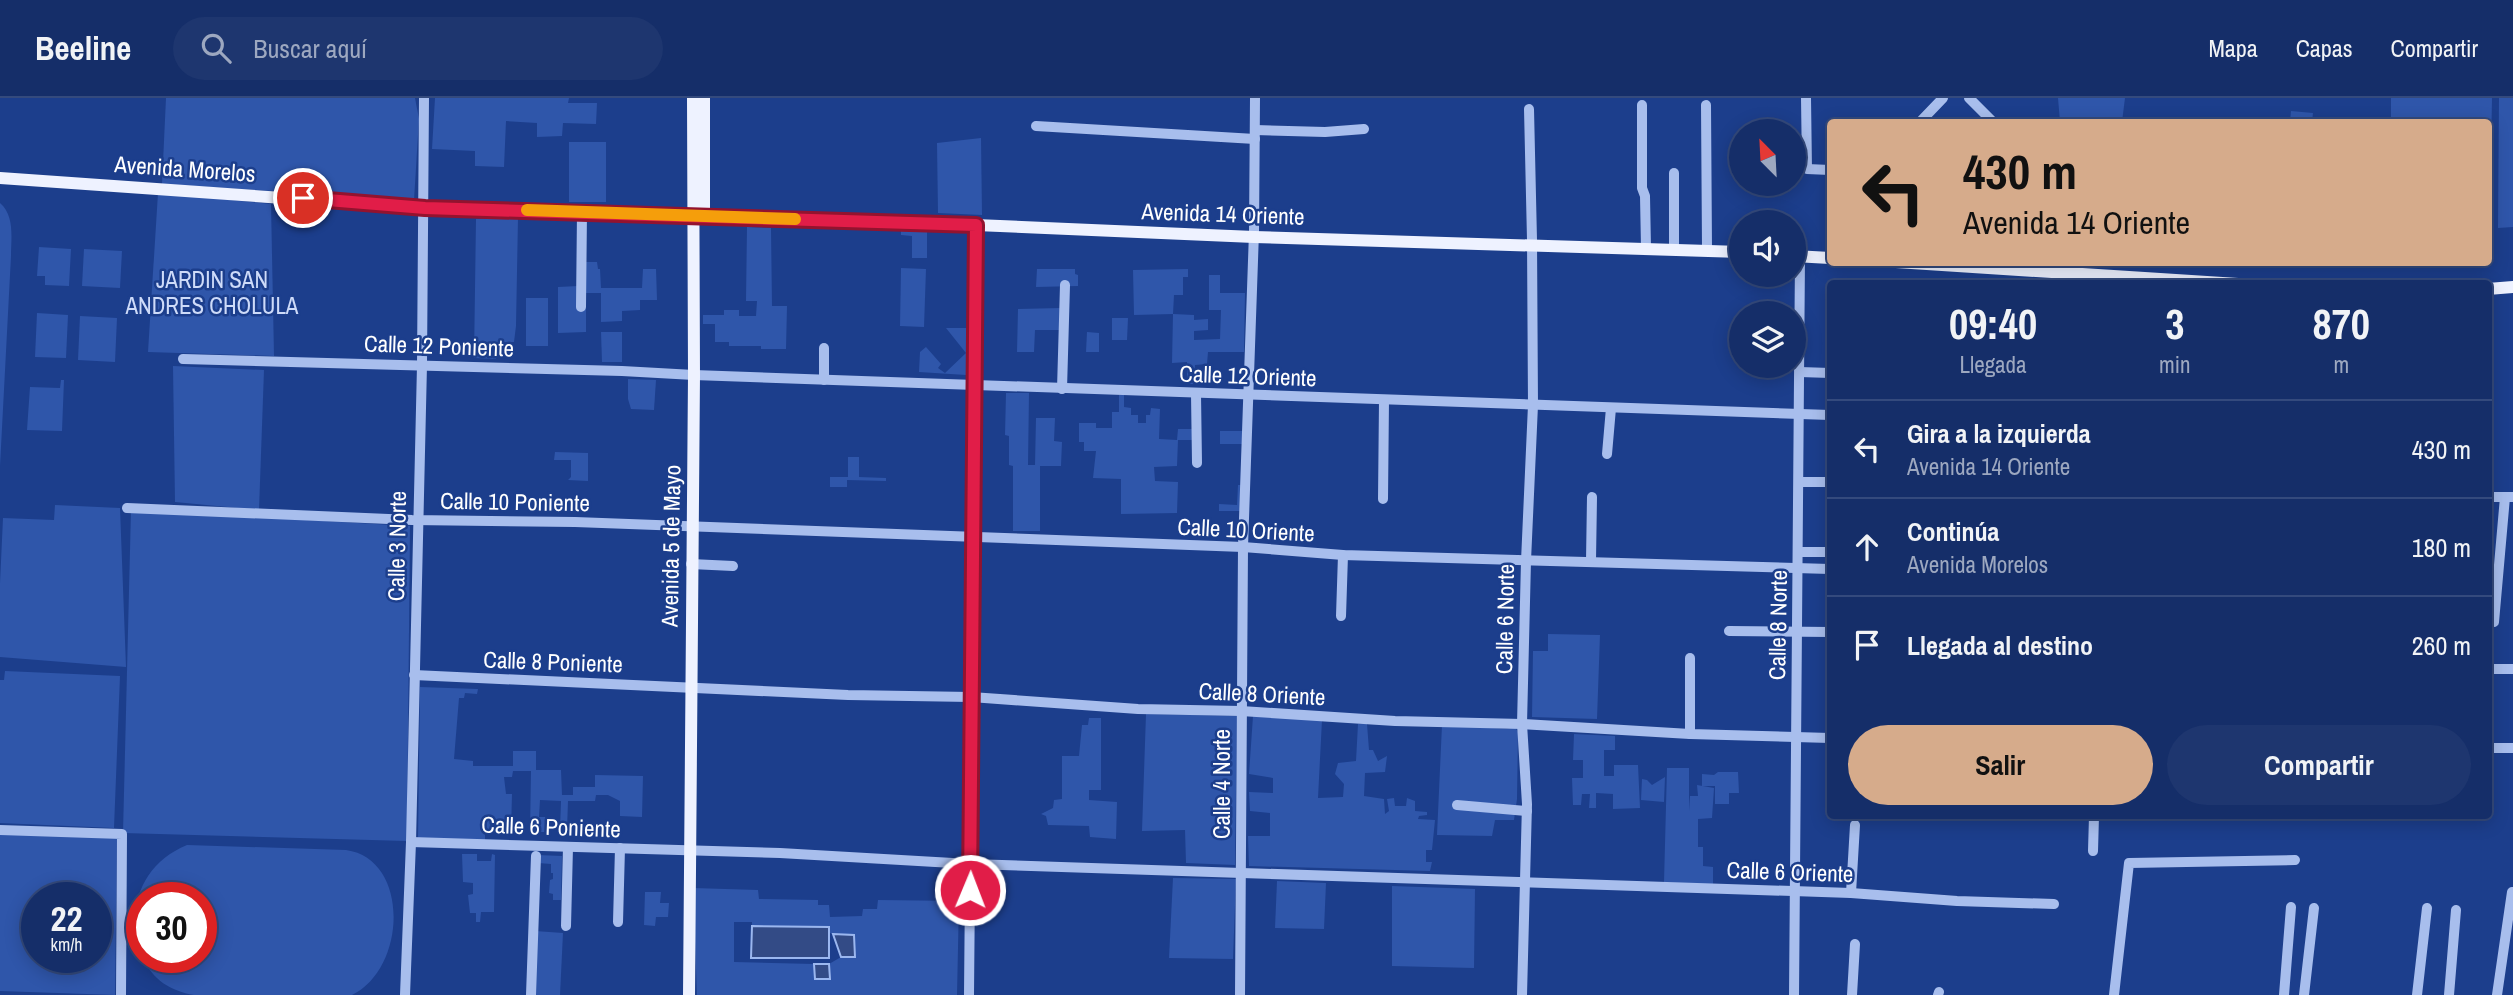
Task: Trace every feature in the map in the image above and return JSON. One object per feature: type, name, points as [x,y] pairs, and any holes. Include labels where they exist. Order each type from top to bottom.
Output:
[{"type":"main road","name":"Avenida 5 de Mayo","points":[[693,98],[699,216]]},
{"type":"main road","name":"Avenida 5 de Mayo","points":[[689,995],[694,376],[704,98]]},
{"type":"main road","name":"Avenida Morelos","points":[[0,177],[425,208],[699,216]]},
{"type":"main road","name":"Avenida 14 Oriente","points":[[699,216],[1254,237],[1729,251]]},
{"type":"main road","points":[[1806,257],[1827,258]]},
{"type":"main road","points":[[1947,266],[2125,280]]},
{"type":"main road","points":[[2492,289],[2513,287]]},
{"type":"street","name":"Calle 3 Norte","points":[[405,995],[422,365],[424,98]]},
{"type":"street","name":"Calle 4 Norte","points":[[1240,995],[1243,547],[1254,237],[1255,98]]},
{"type":"street","points":[[1806,98],[1807,169],[1827,170]]},
{"type":"street","points":[[1923,119],[1943,98]]},
{"type":"street","points":[[1969,98],[1990,119]]},
{"type":"street","points":[[1642,104],[1642,188],[1645,196],[1646,248]]},
{"type":"street","points":[[1706,105],[1707,249]]},
{"type":"street","name":"Calle 6 Norte","points":[[1522,995],[1527,811],[1522,724],[1533,405],[1529,109]]},
{"type":"street","points":[[1036,126],[1255,134],[1364,129]]},
{"type":"street","points":[[1674,173],[1674,249]]},
{"type":"street","points":[[581,307],[582,212]]},
{"type":"street","points":[[968,995],[976,225]]},
{"type":"street","points":[[1062,388],[1065,285]]},
{"type":"street","points":[[824,348],[824,380]]},
{"type":"street","name":"Calle 12 Poniente","points":[[183,359],[622,371],[694,376]]},
{"type":"street","points":[[1806,372],[1827,373]]},
{"type":"street","name":"Calle 12 Oriente","points":[[694,376],[1827,415]]},
{"type":"street","name":"Calle 8 Norte","points":[[1794,995],[1800,378]]},
{"type":"street","points":[[1196,394],[1197,463]]},
{"type":"street","points":[[1383,499],[1384,400]]},
{"type":"street","points":[[1607,454],[1611,408]]},
{"type":"street","points":[[1799,482],[1827,482]]},
{"type":"street","points":[[1591,561],[1592,497]]},
{"type":"street","points":[[2494,622],[2509,497]]},
{"type":"street","name":"Calle 10 Poniente","points":[[127,508],[692,528]]},
{"type":"street","name":"Calle 10 Oriente","points":[[692,528],[1243,547],[1342,555],[1827,569]]},
{"type":"street","points":[[1798,552],[1827,552]]},
{"type":"street","points":[[1341,616],[1342,555]]},
{"type":"street","points":[[691,564],[733,566]]},
{"type":"street","points":[[1729,632],[1827,632]]},
{"type":"street","points":[[1690,659],[1690,734]]},
{"type":"street","points":[[2492,669],[2513,669]]},
{"type":"street","name":"Calle 8 Poniente","points":[[414,675],[691,686]]},
{"type":"street","name":"Calle 8 Oriente","points":[[691,686],[848,695],[971,697],[1138,709],[1241,711],[1395,721],[1827,738]]},
{"type":"street","points":[[2492,748],[2513,748]]},
{"type":"street","points":[[1457,805],[1527,811]]},
{"type":"street","points":[[2093,851],[2094,819]]},
{"type":"street","points":[[1850,893],[1855,825]]},
{"type":"street","points":[[0,830],[122,834],[121,995]]},
{"type":"street","name":"Calle 6 Poniente","points":[[411,842],[1242,872]]},
{"type":"street","points":[[566,926],[568,847]]},
{"type":"street","points":[[618,922],[620,848]]},
{"type":"street","points":[[531,995],[536,856]]},
{"type":"street","points":[[2114,995],[2129,863],[2295,860]]},
{"type":"street","name":"Calle 6 Oriente","points":[[1242,872],[1850,893],[1957,901],[2054,904]]},
{"type":"street","points":[[2497,995],[2512,892]]},
{"type":"street","points":[[2284,995],[2291,907]]},
{"type":"street","points":[[2304,995],[2314,908]]},
{"type":"street","points":[[2417,995],[2427,908]]},
{"type":"street","points":[[2449,995],[2456,910]]},
{"type":"street","points":[[1852,995],[1855,944]]},
{"type":"green space","points":[[166,98],[415,98],[419,119],[414,200],[162,184]]},
{"type":"green space","points":[[435,98],[569,98],[568,103],[597,103],[596,124],[563,123],[562,136],[537,137],[537,123],[506,121],[504,167],[475,166],[475,151],[432,149]]},
{"type":"green space","points":[[2058,98],[2125,98],[2122,119],[2060,119]]},
{"type":"green space","points":[[2391,98],[2492,98],[2492,119],[2391,119]]},
{"type":"green space","points":[[2499,98],[2513,98],[2513,227],[2498,228]]},
{"type":"green space","points":[[2291,111],[2313,113],[2312,119],[2290,119]]},
{"type":"green space","points":[[981,138],[982,215],[938,213],[937,143]]},
{"type":"green space","points":[[569,142],[606,142],[606,202],[569,202]]},
{"type":"green space","name":"JARDIN SAN ANDRES CHOLULA","points":[[158,193],[271,204],[274,356],[148,352]]},
{"type":"green space","points":[[0,203],[10,221],[11,256],[0,466]]},
{"type":"green space","points":[[518,218],[514,342],[497,343],[496,359],[474,358],[476,219]]},
{"type":"green space","points":[[747,227],[771,228],[772,306],[787,306],[786,349],[729,346],[729,342],[715,342],[715,324],[703,324],[703,315],[724,315],[724,310],[739,310],[739,316],[756,316],[757,301],[746,301]]},
{"type":"green space","points":[[901,231],[927,232],[927,258],[912,258],[912,236],[901,235]]},
{"type":"green space","points":[[39,247],[71,249],[69,286],[45,285],[45,276],[37,276]]},
{"type":"green space","points":[[84,249],[122,251],[120,288],[82,286]]},
{"type":"green space","points":[[585,262],[597,262],[601,288],[642,288],[643,269],[656,269],[657,300],[640,300],[640,310],[622,311],[622,321],[601,322],[601,293],[586,293]]},
{"type":"green space","points":[[901,268],[926,269],[924,327],[900,326]]},
{"type":"green space","points":[[1037,269],[1075,269],[1078,286],[1036,287]]},
{"type":"green space","points":[[1188,269],[1188,277],[1183,277],[1183,295],[1174,295],[1173,314],[1134,315],[1133,270]]},
{"type":"green space","points":[[1209,275],[1220,275],[1220,293],[1245,293],[1244,352],[1208,352],[1207,364],[1195,365],[1194,384],[1187,384],[1187,362],[1172,363],[1173,314],[1194,315],[1194,320],[1208,319],[1208,330],[1194,331],[1194,340],[1220,339],[1221,310],[1209,310]]},
{"type":"green space","points":[[578,286],[578,309],[586,309],[586,332],[558,333],[558,287]]},
{"type":"green space","points":[[526,298],[548,298],[548,346],[526,346]]},
{"type":"green space","points":[[1061,308],[1060,330],[1035,330],[1034,352],[1017,352],[1018,309]]},
{"type":"green space","points":[[37,313],[68,315],[66,358],[35,357]]},
{"type":"green space","points":[[80,316],[117,318],[115,362],[78,360]]},
{"type":"green space","points":[[1112,318],[1128,318],[1127,340],[1112,340]]},
{"type":"green space","points":[[946,328],[967,328],[966,375],[919,372],[920,352],[926,347],[941,364],[938,368],[945,373],[966,353]]},
{"type":"green space","points":[[601,332],[622,332],[622,362],[602,362]]},
{"type":"green space","points":[[1087,332],[1099,333],[1099,352],[1086,352]]},
{"type":"green space","points":[[173,366],[264,370],[259,510],[175,502]]},
{"type":"green space","points":[[628,379],[656,380],[654,410],[631,409]]},
{"type":"green space","points":[[61,380],[64,380],[62,431],[27,430],[30,387],[60,388]]},
{"type":"green space","points":[[1006,393],[1029,393],[1028,465],[1035,465],[1036,418],[1055,418],[1054,441],[1062,442],[1061,466],[1040,466],[1040,531],[1013,531],[1013,466],[1009,465],[1009,436],[1005,435]]},
{"type":"green space","points":[[1119,395],[1124,395],[1124,407],[1131,408],[1131,415],[1138,415],[1138,423],[1146,423],[1146,415],[1150,415],[1151,408],[1160,409],[1159,439],[1177,440],[1178,429],[1193,429],[1193,440],[1178,440],[1177,466],[1154,467],[1155,481],[1178,482],[1177,513],[1121,514],[1121,479],[1093,478],[1096,451],[1084,451],[1084,442],[1079,442],[1079,423],[1096,423],[1096,428],[1112,428],[1112,412],[1119,412]]},
{"type":"green space","points":[[1220,431],[1243,431],[1243,444],[1220,444]]},
{"type":"green space","points":[[555,452],[588,453],[588,481],[568,480],[571,477],[571,460],[554,460]]},
{"type":"green space","points":[[848,457],[859,457],[859,477],[886,478],[886,481],[847,480],[847,487],[830,487],[830,477],[848,477]]},
{"type":"green space","points":[[1238,485],[1242,485],[1241,511],[1219,511],[1219,504],[1237,505]]},
{"type":"green space","points":[[55,505],[120,508],[126,667],[0,657],[3,518],[54,520]]},
{"type":"green space","points":[[131,510],[410,526],[407,841],[123,833]]},
{"type":"green space","points":[[1548,634],[1600,635],[1597,719],[1532,717],[1533,651],[1548,651]]},
{"type":"green space","points":[[5,671],[120,676],[114,828],[0,823],[0,680],[4,680]]},
{"type":"green space","points":[[420,687],[478,689],[477,694],[465,693],[464,698],[459,698],[454,759],[473,761],[473,766],[513,766],[513,751],[536,751],[536,770],[561,770],[562,795],[573,795],[573,787],[595,787],[595,775],[643,776],[642,817],[620,816],[620,801],[608,795],[596,795],[595,801],[568,801],[567,830],[560,830],[561,801],[540,800],[539,817],[549,817],[549,832],[530,832],[531,771],[513,771],[512,777],[504,777],[506,794],[512,794],[511,831],[485,831],[485,840],[418,839]]},
{"type":"green space","points":[[1146,714],[1237,716],[1235,865],[1186,863],[1185,830],[1142,831]]},
{"type":"green space","points":[[1253,716],[1322,720],[1318,798],[1343,797],[1344,784],[1335,774],[1338,763],[1356,761],[1358,724],[1367,724],[1369,750],[1373,750],[1378,761],[1387,756],[1385,772],[1365,773],[1364,796],[1384,799],[1385,814],[1389,811],[1387,799],[1394,798],[1395,806],[1406,806],[1407,798],[1415,801],[1415,811],[1427,812],[1427,815],[1419,816],[1418,819],[1435,820],[1432,850],[1426,850],[1426,862],[1432,862],[1430,871],[1249,866],[1248,836],[1270,836],[1270,813],[1250,811],[1249,792],[1273,793],[1273,778],[1249,774]]},
{"type":"green space","points":[[1089,718],[1101,718],[1101,790],[1089,790],[1089,800],[1117,802],[1116,839],[1090,837],[1089,826],[1048,825],[1046,816],[1041,814],[1053,808],[1054,800],[1062,799],[1062,756],[1079,756],[1082,725],[1088,725]]},
{"type":"green space","points":[[1442,725],[1507,729],[1515,727],[1518,732],[1514,820],[1495,820],[1492,836],[1437,835]]},
{"type":"green space","points":[[1574,734],[1615,736],[1615,750],[1604,750],[1604,776],[1614,776],[1614,765],[1638,765],[1640,808],[1613,809],[1613,794],[1596,793],[1596,808],[1589,808],[1590,794],[1582,794],[1581,805],[1573,805],[1572,778],[1583,778],[1583,760],[1573,760]]},
{"type":"green space","points":[[1667,768],[1689,768],[1689,811],[1690,796],[1698,796],[1697,785],[1714,788],[1712,818],[1698,819],[1698,847],[1703,847],[1703,866],[1713,867],[1713,886],[1664,882]]},
{"type":"green space","points":[[1718,772],[1738,772],[1739,793],[1729,793],[1729,804],[1715,804],[1715,786],[1702,786],[1702,774],[1714,775]]},
{"type":"green space","points":[[1665,777],[1664,802],[1641,800],[1642,779],[1652,785]]},
{"type":"green space","points":[[0,833],[117,837],[115,995],[0,991]]},
{"type":"green space","points":[[187,845],[346,850],[367,858],[382,873],[391,893],[394,916],[391,940],[383,962],[370,981],[352,995],[194,995],[170,987],[153,973],[217,973],[217,882],[145,882],[158,864]]},
{"type":"green space","points":[[462,854],[477,854],[477,861],[491,861],[492,854],[495,855],[494,912],[481,912],[480,922],[476,922],[476,913],[470,913],[468,895],[473,894],[473,883],[463,882]]},
{"type":"green space","points":[[538,855],[562,856],[561,900],[553,900],[553,894],[549,893],[550,880],[553,879],[551,864],[538,863]]},
{"type":"green space","points":[[1173,878],[1236,879],[1233,959],[1169,958]]},
{"type":"green space","points":[[1277,881],[1326,883],[1324,929],[1275,928]]},
{"type":"green space","points":[[1392,886],[1475,889],[1474,968],[1392,966]]},
{"type":"green space","points":[[693,888],[758,890],[759,899],[818,900],[818,905],[829,905],[830,917],[862,916],[863,909],[877,909],[878,900],[959,901],[957,995],[697,995]],"holes":[[[734,922],[752,922],[752,926],[829,927],[829,933],[854,935],[855,956],[841,957],[829,964],[829,979],[815,979],[814,964],[734,962]]]},
{"type":"green space","points":[[645,892],[661,892],[660,903],[669,903],[668,917],[656,917],[655,926],[644,925]]},
{"type":"green space","points":[[535,931],[563,933],[560,995],[533,995]]},
{"type":"shaded area","points":[[752,926],[829,927],[829,958],[751,958]]},
{"type":"shaded area","points":[[833,934],[854,935],[855,957],[841,957]]},
{"type":"shaded area","points":[[814,964],[829,964],[830,979],[815,979]]},
{"type":"slow traffic","points":[[527,210],[795,219]]},
{"type":"route","points":[[303,198],[425,208],[976,225],[970,890]]}]
